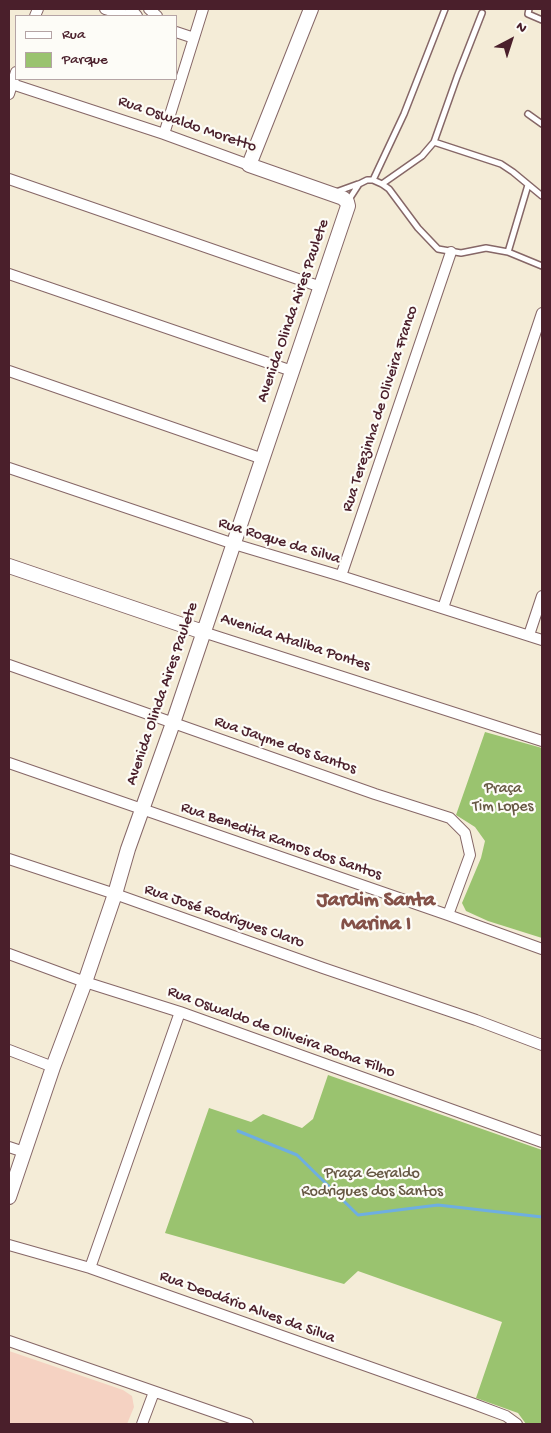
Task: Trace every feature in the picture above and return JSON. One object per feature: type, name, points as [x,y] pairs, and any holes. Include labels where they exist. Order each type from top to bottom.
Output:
[{"type":"street","points":[[105,9],[125,15]]},
{"type":"street","points":[[164,134],[203,9]]},
{"type":"street","points":[[250,165],[311,9]]},
{"type":"street","points":[[178,33],[194,38]]},
{"type":"street","points":[[10,89],[15,75]]},
{"type":"street","name":"Rua Oswaldo Moretto","points":[[10,89],[164,134],[343,198],[347,202]]},
{"type":"street","points":[[9,179],[320,287]]},
{"type":"street","name":"Avenida Olinda Aires Paulete","points":[[9,1197],[53,1067],[85,982],[128,849],[263,459],[348,206],[347,202]]},
{"type":"street","name":"Rua Terezinha de Oliveira Franco","points":[[342,576],[451,252]]},
{"type":"street","points":[[9,274],[292,371]]},
{"type":"street","points":[[443,608],[542,313]]},
{"type":"street","points":[[9,371],[263,459]]},
{"type":"street","name":"Rua Roque da Silva","points":[[9,468],[234,544],[342,576],[542,640]]},
{"type":"street","name":"Avenida Ataliba Pontes","points":[[9,566],[203,632],[542,741]]},
{"type":"street","points":[[529,636],[542,596]]},
{"type":"street","name":"Rua Jayme dos Santos","points":[[9,665],[450,818],[465,833],[470,855],[448,914]]},
{"type":"street","name":"Rua Benedita Ramos dos Santos","points":[[9,763],[448,914],[542,950]]},
{"type":"street","name":"Rua José Rodrigues Claro","points":[[9,858],[476,1020],[542,1045]]},
{"type":"street","name":"Rua Oswaldo de Oliveira Rocha Filho","points":[[9,954],[85,982],[180,1012],[542,1142]]},
{"type":"street","points":[[90,1268],[180,1012]]},
{"type":"street","points":[[9,1050],[53,1067]]},
{"type":"street","points":[[9,1147],[24,1152]]},
{"type":"street","name":"Rua Deodário Alves da Silva","points":[[9,1245],[90,1268],[474,1404],[506,1416],[518,1424]]},
{"type":"street","points":[[9,1341],[248,1424]]},
{"type":"street","points":[[142,1424],[154,1392]]},
{"type":"lane","points":[[373,180],[404,114],[445,9]]},
{"type":"lane","points":[[529,9],[528,14],[542,20]]},
{"type":"lane","points":[[382,184],[422,156],[434,142],[482,13]]},
{"type":"lane","points":[[528,114],[542,124]]},
{"type":"lane","points":[[434,142],[501,164],[542,196]]},
{"type":"lane","points":[[332,194],[366,180],[373,180],[389,189],[418,228],[438,250],[461,253],[486,248],[508,252],[542,266]]},
{"type":"lane","points":[[347,202],[359,184]]},
{"type":"lane","points":[[508,252],[528,185]]},
{"type":"shaded area","points":[[9,1351],[123,1390],[132,1396],[134,1407],[127,1424],[9,1424]]},
{"type":"green space","name":"Praça Tim Lopes","points":[[485,732],[542,748],[542,938],[488,921],[466,911],[462,903],[481,858],[485,841],[475,827],[456,815]]},
{"type":"green space","name":"Praça Geraldo Rodrigues dos Santos","points":[[328,1075],[542,1150],[542,1424],[526,1424],[518,1413],[476,1398],[502,1322],[358,1271],[344,1284],[165,1233],[209,1108],[251,1122],[263,1114],[302,1128],[313,1119]]},
{"type":"waterway","points":[[238,1131],[297,1155],[358,1215],[438,1205],[542,1217]]},
{"type":"district","name":"Jardim Santa Marina I","points":[[376,914]]}]
